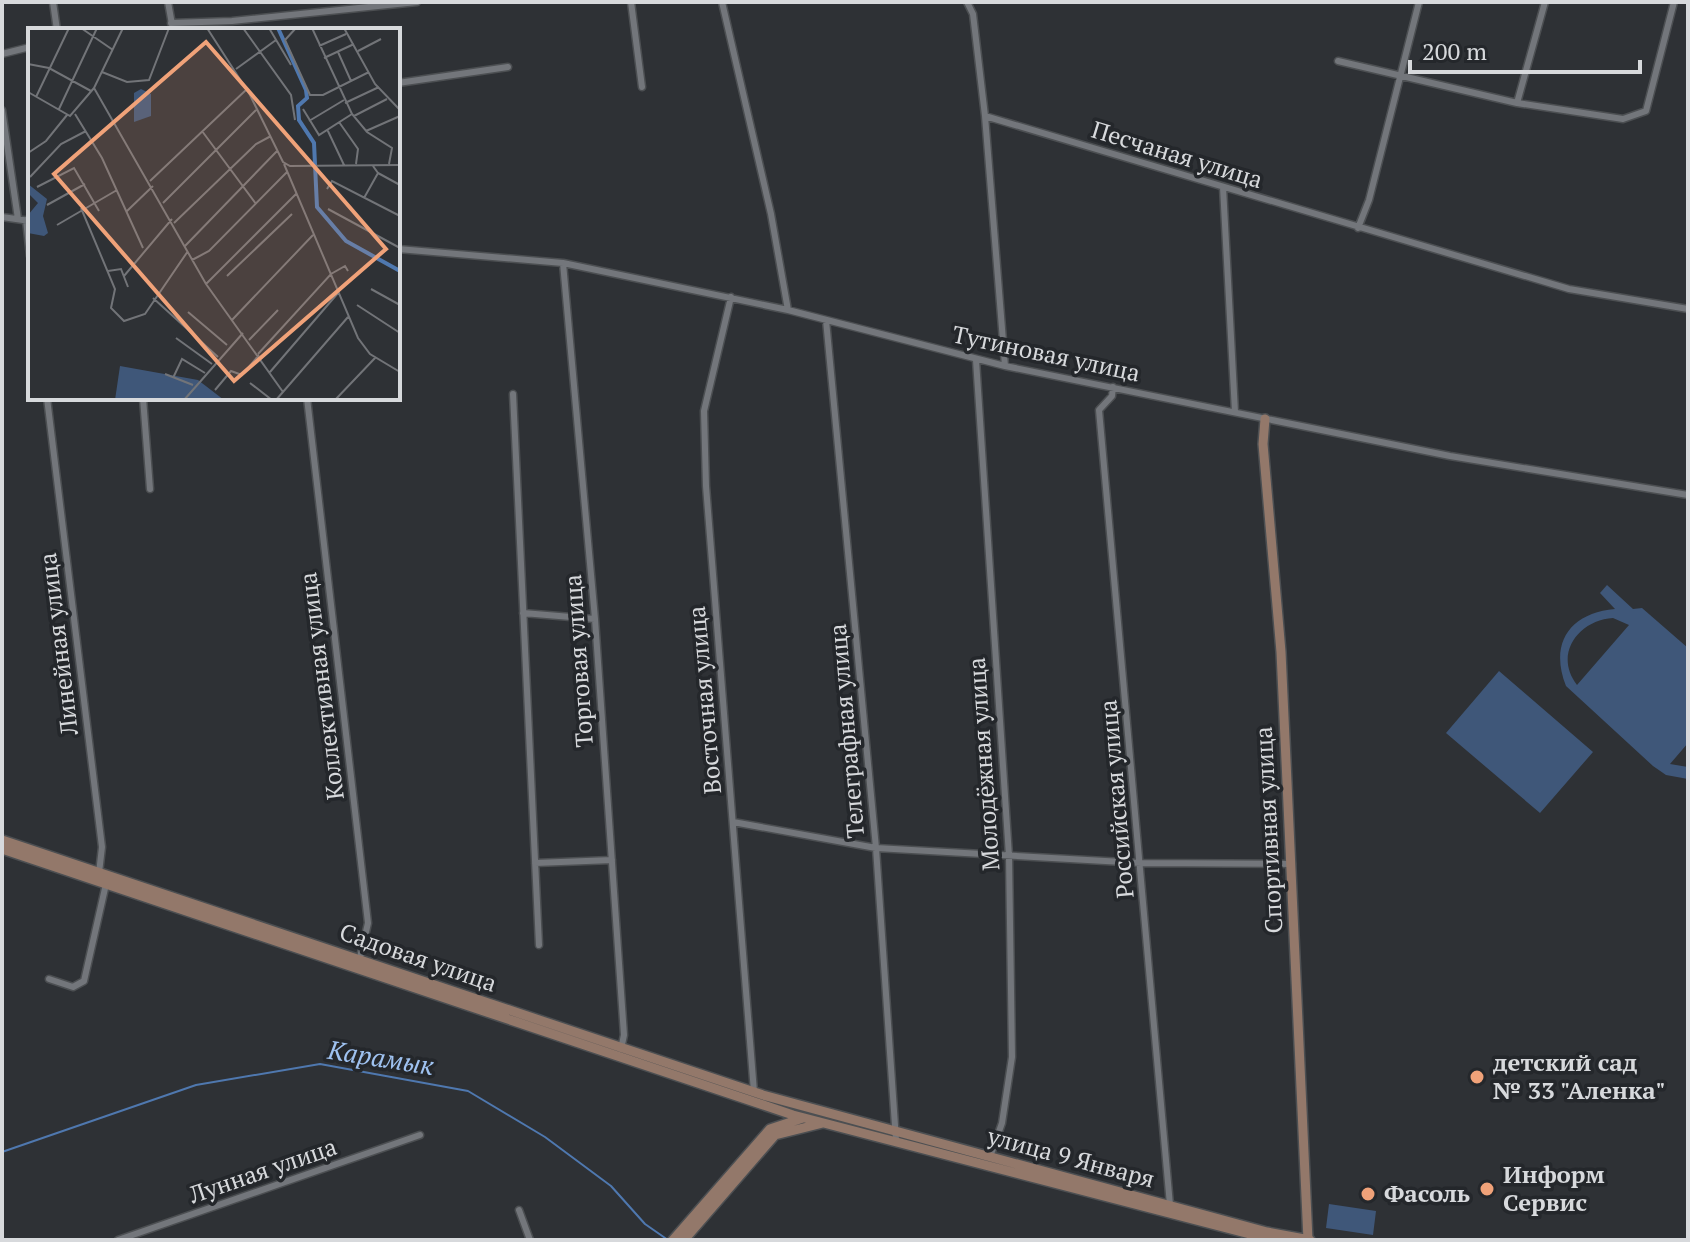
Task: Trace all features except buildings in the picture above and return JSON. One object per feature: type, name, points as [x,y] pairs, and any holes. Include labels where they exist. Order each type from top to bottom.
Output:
[{"type":"street","points":[[53,2],[57,28]]},
{"type":"street","points":[[168,2],[172,26],[417,2]]},
{"type":"street","points":[[631,2],[642,87]]},
{"type":"street","points":[[722,2],[771,214],[788,310]]},
{"type":"street","points":[[967,2],[973,14],[985,116],[1005,366]]},
{"type":"street","points":[[1358,228],[1369,200],[1419,2]]},
{"type":"street","points":[[1517,103],[1545,2]]},
{"type":"street","points":[[1338,61],[1517,103],[1623,119],[1646,111],[1674,2]]},
{"type":"street","points":[[2,54],[28,48]]},
{"type":"street","points":[[400,83],[508,67]]},
{"type":"street","points":[[2,110],[28,244]]},
{"type":"street","name":"Песчаная улица","points":[[985,116],[1569,289],[1688,309]]},
{"type":"street","points":[[1223,187],[1235,412]]},
{"type":"street","points":[[2,217],[24,220]]},
{"type":"street","name":"Тутиновая улица","points":[[400,249],[563,263],[788,310],[1005,366],[1450,456],[1688,495]]},
{"type":"street","name":"Торговая улица","points":[[563,263],[595,619],[624,1035],[620,1053]]},
{"type":"street","name":"Восточная улица","points":[[731,297],[704,411],[706,486],[754,1097]]},
{"type":"street","name":"Телеграфная улица","points":[[826,320],[876,848],[896,1136]]},
{"type":"street","name":"Молодёжная улица","points":[[976,360],[1009,856],[1012,1057],[1002,1123],[988,1161]]},
{"type":"street","name":"Российская улица","points":[[1113,387],[1112,396],[1099,410],[1170,1209]]},
{"type":"street","points":[[513,394],[539,945]]},
{"type":"street","name":"Линейная улица","points":[[47,400],[102,847],[99,873]]},
{"type":"street","points":[[143,400],[150,489]]},
{"type":"street","name":"Коллективная улица","points":[[307,400],[368,923],[358,964]]},
{"type":"street","name":"Спортивная улица","points":[[1265,419],[1263,444],[1281,652],[1309,1240]]},
{"type":"street","points":[[523,613],[595,619]]},
{"type":"street","points":[[733,822],[876,848],[1141,863],[1292,864]]},
{"type":"street","name":"Садовая улица","points":[[2,840],[620,1053],[824,1118]]},
{"type":"street","name":"Садовая улица","points":[[2,849],[358,964]]},
{"type":"street","points":[[535,863],[612,860]]},
{"type":"street","points":[[49,979],[73,987],[84,981],[106,884],[99,873]]},
{"type":"street","points":[[754,1097],[806,1118]]},
{"type":"street","points":[[684,1240],[690,1226],[770,1129],[806,1118],[824,1118]]},
{"type":"street","points":[[673,1240],[690,1226],[775,1135],[824,1118]]},
{"type":"street","name":"улица 9 Января","points":[[824,1118],[1170,1209],[1273,1240]]},
{"type":"street","name":"Лунная улица","points":[[118,1240],[420,1135]]},
{"type":"street","name":"улица 9 Января","points":[[1170,1209],[1309,1240]]},
{"type":"street","points":[[519,1210],[530,1240]]},
{"type":"shaded area","points":[[1607,585],[1633,609],[1642,608],[1688,648],[1688,743],[1670,764],[1688,767],[1688,779],[1666,775],[1653,766],[1566,686],[1560,656],[1567,633],[1586,617],[1615,609],[1600,593]],"holes":[[[1613,618],[1629,625],[1577,685],[1568,662],[1569,651],[1580,632],[1601,620]]]},
{"type":"shaded area","points":[[1499,671],[1593,752],[1540,813],[1446,733]]},
{"type":"shaded area","points":[[1329,1204],[1376,1211],[1373,1235],[1326,1228]]},
{"type":"waterway","name":"Карамык","points":[[2,1152],[196,1085],[320,1064],[468,1091],[545,1137],[611,1186],[645,1224],[668,1240]]},
{"type":"place","name":"детский сад № 33 \"Аленка\"","points":[[1477,1077]]},
{"type":"place","name":"Информ Сервис","points":[[1487,1189]]},
{"type":"place","name":"Фасоль","points":[[1368,1194]]}]
